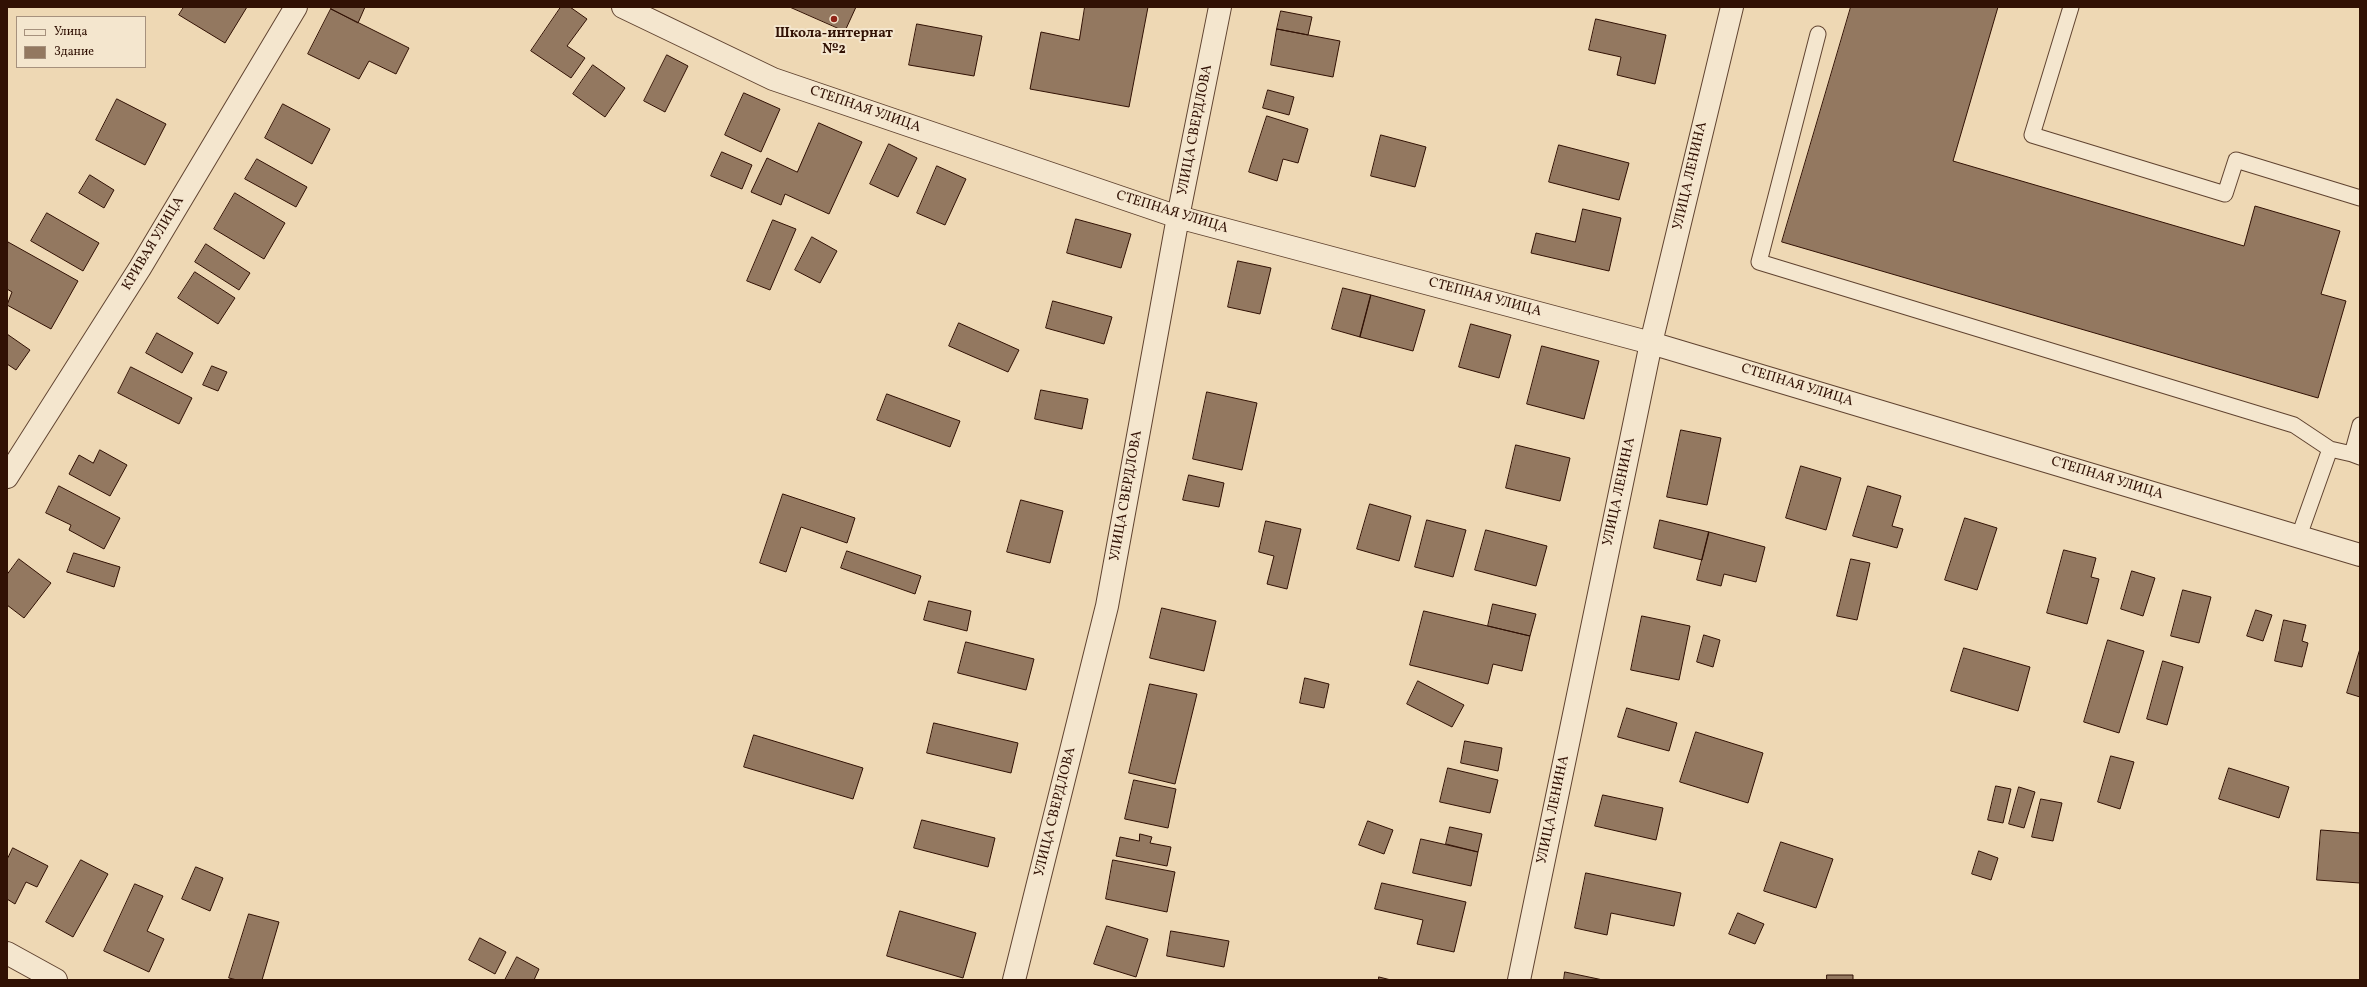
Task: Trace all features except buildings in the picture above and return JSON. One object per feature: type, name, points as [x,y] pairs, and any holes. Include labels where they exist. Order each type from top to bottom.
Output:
[{"type":"street","name":"КРИВАЯ УЛИЦА","points":[[7,477],[140,268],[296,7]]},
{"type":"street","name":"СТЕПНАЯ УЛИЦА","points":[[622,7],[774,79],[1178,217],[1651,343],[2360,555]]},
{"type":"street","name":"УЛИЦА СВЕРДЛОВА","points":[[1014,980],[1107,606],[1178,217],[1220,7]]},
{"type":"street","name":"УЛИЦА ЛЕНИНА","points":[[1519,980],[1651,343],[1732,7]]},
{"type":"street","points":[[7,953],[56,980]]},
{"type":"lane","points":[[2071,7],[2032,135],[2225,194],[2236,160],[2360,198]]},
{"type":"lane","points":[[1818,34],[1759,262],[2294,425],[2330,449],[2356,455],[2360,425]]},
{"type":"lane","points":[[2299,536],[2330,449]]},
{"type":"place","name":"Школа-интернат №2","points":[[834,19]]}]
